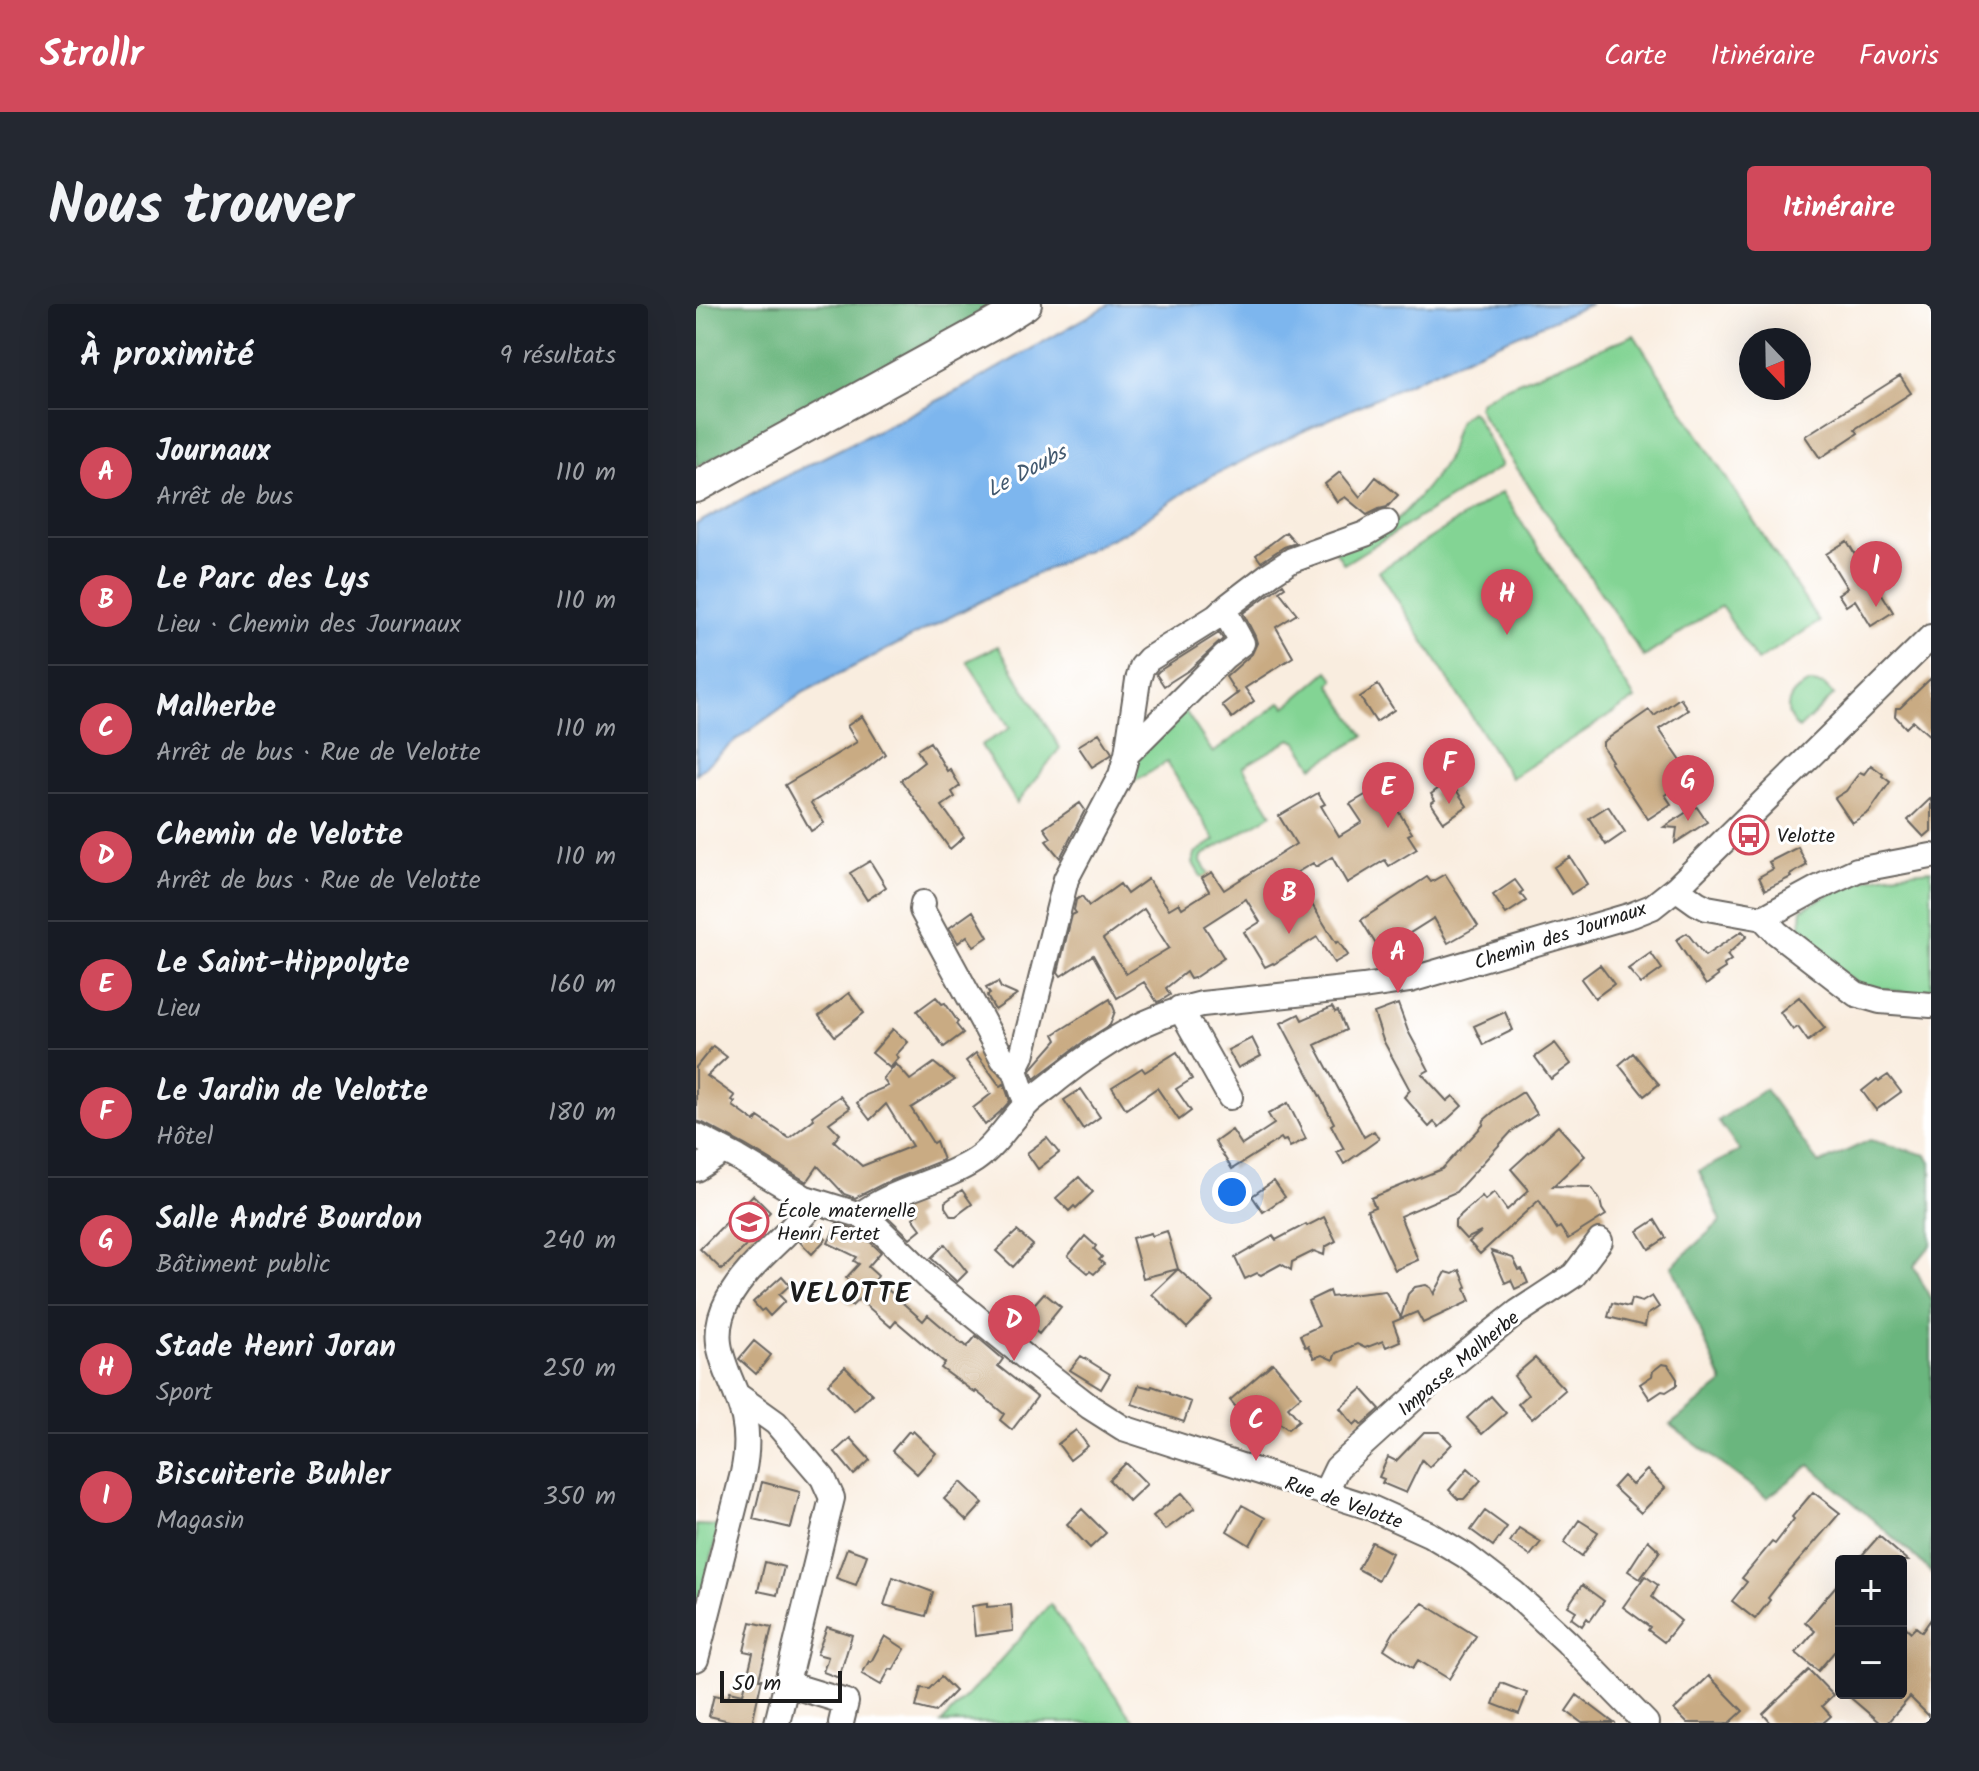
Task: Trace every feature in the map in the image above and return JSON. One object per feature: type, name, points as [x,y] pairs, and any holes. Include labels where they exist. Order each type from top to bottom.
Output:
[{"type":"main road","points":[[696,487],[1026,304]]},
{"type":"street","points":[[1015,1070],[1022,1056],[1066,879],[1121,775],[1142,667],[1149,659],[1216,617],[1292,560],[1365,534],[1386,522]]},
{"type":"street","points":[[1127,754],[1224,657],[1242,643],[1224,610]]},
{"type":"street","name":"Chemin des Journaux","points":[[860,1215],[978,1158],[1029,1102],[1091,1053],[1151,1019],[1202,1004],[1410,980],[1652,907],[1676,888],[1931,637]]},
{"type":"street","points":[[1763,918],[1857,870],[1931,856]]},
{"type":"street","points":[[1676,888],[1707,908],[1763,918],[1777,933],[1856,994],[1880,1001],[1931,1005]]},
{"type":"street","points":[[923,903],[922,910],[1003,1059],[1015,1070],[1029,1102]]},
{"type":"street","points":[[1180,1008],[1230,1097]]},
{"type":"street","points":[[696,1136],[805,1198],[860,1215]]},
{"type":"street","points":[[696,1169],[724,1151]]},
{"type":"street","points":[[696,1659],[748,1448],[737,1395],[721,1358],[719,1327],[726,1304],[738,1284],[814,1202]]},
{"type":"street","name":"Rue de Velotte","points":[[860,1215],[877,1227],[932,1281],[1024,1356],[1090,1407],[1123,1428],[1369,1507],[1429,1534],[1466,1556],[1514,1593],[1646,1723]]},
{"type":"street","name":"Impasse Malherbe","points":[[1325,1493],[1337,1468],[1485,1338],[1574,1275],[1600,1241]]},
{"type":"street","points":[[737,1395],[776,1423],[823,1478],[832,1498],[777,1723]]},
{"type":"street","points":[[787,1684],[846,1702],[841,1723]]},
{"type":"green space","points":[[696,304],[1000,304],[696,467]]},
{"type":"green space","points":[[1634,335],[1819,622],[1757,661],[1721,606],[1644,657],[1478,406],[1501,389]]},
{"type":"green space","points":[[1470,411],[1474,413],[1502,466],[1344,564],[1334,549],[1377,535],[1399,518],[1437,474],[1448,455],[1457,425]]},
{"type":"green space","points":[[1502,492],[1635,699],[1511,778],[1379,571]]},
{"type":"green space","points":[[998,646],[1060,748],[1017,803],[981,745],[1010,728],[967,661]]},
{"type":"green space","points":[[1328,671],[1334,679],[1330,685],[1364,736],[1313,767],[1297,742],[1291,739],[1243,767],[1272,814],[1202,856],[1201,861],[1209,874],[1202,878],[1193,863],[1195,853],[1215,840],[1167,762],[1132,783],[1128,777],[1138,755],[1184,709],[1213,753],[1281,702],[1286,707]]},
{"type":"green space","points":[[1811,683],[1824,685],[1834,695],[1799,729],[1789,715],[1789,702],[1797,691]]},
{"type":"green space","points":[[1931,870],[1931,996],[1861,986],[1799,943],[1802,909],[1855,881]]},
{"type":"green space","points":[[1765,1089],[1819,1164],[1870,1140],[1927,1155],[1931,1163],[1931,1245],[1914,1266],[1931,1300],[1931,1573],[1810,1465],[1767,1498],[1670,1425],[1723,1383],[1672,1266],[1721,1221],[1699,1171],[1740,1151],[1718,1121]]},
{"type":"green space","points":[[696,1525],[719,1526],[696,1624]]},
{"type":"green space","points":[[1050,1604],[1135,1723],[941,1723],[989,1673]]},
{"type":"water","name":"Le Doubs","points":[[1110,304],[1591,304],[1297,434],[1200,482],[1127,531],[1001,591],[804,692],[739,738],[696,774],[696,524],[959,390]]},
{"type":"building","points":[[1900,376],[1911,393],[1855,429],[1858,433],[1820,458],[1805,436]]},
{"type":"building","points":[[1340,472],[1360,497],[1376,477],[1398,495],[1387,507],[1367,515],[1345,497],[1337,502],[1325,484]]},
{"type":"building","points":[[1286,532],[1296,543],[1261,562],[1256,555]]},
{"type":"building","points":[[1847,541],[1893,612],[1871,626],[1855,600],[1846,606],[1838,594],[1847,588],[1826,554]]},
{"type":"building","points":[[1283,584],[1285,587],[1279,591],[1297,614],[1276,627],[1293,657],[1245,688],[1254,701],[1232,718],[1222,705],[1237,694],[1226,677],[1252,654],[1257,643],[1243,613]]},
{"type":"building","points":[[1219,633],[1223,639],[1189,670],[1164,686],[1156,674],[1159,671]]},
{"type":"building","points":[[1931,678],[1931,737],[1913,721],[1906,728],[1895,716],[1896,708],[1900,708]]},
{"type":"building","points":[[1378,685],[1394,710],[1376,722],[1360,697]]},
{"type":"building","points":[[1680,698],[1688,710],[1659,729],[1692,777],[1665,795],[1671,804],[1648,819],[1610,762],[1603,742],[1649,710],[1654,716]]},
{"type":"building","points":[[862,716],[885,754],[811,803],[824,823],[811,831],[785,785],[857,742],[847,726]]},
{"type":"building","points":[[1099,733],[1112,753],[1092,767],[1078,746]]},
{"type":"building","points":[[930,742],[960,786],[952,792],[955,797],[942,806],[964,837],[950,849],[901,780],[924,762],[917,750]]},
{"type":"building","points":[[1871,765],[1890,782],[1869,812],[1852,823],[1835,798]]},
{"type":"building","points":[[1446,783],[1450,790],[1454,787],[1467,806],[1444,822],[1431,803],[1435,800],[1431,794]]},
{"type":"building","points":[[1318,793],[1325,804],[1321,806],[1339,836],[1362,822],[1350,804],[1367,794],[1372,802],[1384,794],[1412,833],[1408,835],[1417,849],[1389,866],[1385,860],[1347,883],[1332,857],[1316,867],[1313,863],[1289,877],[1307,906],[1311,903],[1336,943],[1338,941],[1348,955],[1334,963],[1317,937],[1265,967],[1244,932],[1260,922],[1246,899],[1204,926],[1224,958],[1194,978],[1190,979],[1186,972],[1166,988],[1170,995],[1160,1001],[1157,1002],[1144,982],[1117,998],[1093,955],[1061,976],[1058,972],[1072,915],[1076,913],[1076,900],[1082,896],[1089,906],[1120,884],[1127,894],[1148,879],[1169,909],[1179,903],[1182,908],[1209,891],[1202,878],[1212,872],[1224,890],[1296,844],[1279,816]],"holes":[[[1144,909],[1169,948],[1126,974],[1103,939]]]},
{"type":"building","points":[[1931,798],[1931,831],[1924,837],[1908,820]]},
{"type":"building","points":[[1080,803],[1085,810],[1060,858],[1046,841],[1051,838],[1044,828]]},
{"type":"building","points":[[1608,806],[1625,832],[1606,845],[1589,818]]},
{"type":"building","points":[[1696,806],[1707,822],[1675,843],[1677,828],[1664,827]]},
{"type":"building","points":[[1798,847],[1807,865],[1765,890],[1759,877],[1773,869],[1769,862]]},
{"type":"building","points":[[1570,857],[1587,884],[1571,894],[1554,867]]},
{"type":"building","points":[[870,861],[886,887],[867,900],[850,873]]},
{"type":"building","points":[[1445,874],[1478,926],[1448,943],[1434,918],[1394,943],[1391,938],[1377,946],[1361,920],[1427,877],[1431,882]]},
{"type":"building","points":[[1515,880],[1526,901],[1506,914],[1493,895]]},
{"type":"building","points":[[973,911],[988,937],[974,946],[967,936],[958,943],[949,928]]},
{"type":"building","points":[[1742,931],[1747,936],[1727,955],[1731,960],[1706,985],[1676,940],[1687,933],[1705,956]]},
{"type":"building","points":[[1651,953],[1662,969],[1641,984],[1628,969]]},
{"type":"building","points":[[1600,965],[1614,984],[1595,998],[1581,979]]},
{"type":"building","points":[[998,982],[1001,988],[1017,995],[995,1010],[986,988]]},
{"type":"building","points":[[849,993],[864,1013],[835,1036],[819,1016]]},
{"type":"building","points":[[936,997],[942,1004],[945,1003],[963,1033],[944,1047],[917,1011]]},
{"type":"building","points":[[1799,997],[1825,1028],[1808,1041],[1798,1027],[1793,1030],[1780,1012]]},
{"type":"building","points":[[1110,999],[1115,1011],[1110,1025],[1034,1079],[1031,1071],[1057,1040],[1054,1034]]},
{"type":"building","points":[[1398,1004],[1408,1031],[1429,1070],[1422,1074],[1447,1101],[1453,1096],[1462,1106],[1439,1127],[1434,1122],[1429,1127],[1404,1097],[1410,1090],[1383,1040],[1374,1013]]},
{"type":"building","points":[[1332,1007],[1335,1012],[1338,1011],[1346,1030],[1315,1045],[1364,1137],[1374,1131],[1379,1139],[1344,1164],[1337,1152],[1344,1149],[1331,1125],[1334,1123],[1281,1023],[1299,1014],[1302,1020]]},
{"type":"building","points":[[1505,1012],[1513,1030],[1483,1045],[1474,1026]]},
{"type":"building","points":[[893,1029],[908,1042],[896,1055],[899,1058],[890,1068],[872,1053]]},
{"type":"building","points":[[1252,1038],[1261,1056],[1238,1068],[1228,1050]]},
{"type":"building","points":[[1555,1043],[1571,1064],[1551,1079],[1535,1057]]},
{"type":"building","points":[[713,1046],[727,1057],[707,1076],[735,1096],[733,1106],[755,1122],[758,1117],[789,1138],[840,1096],[850,1108],[829,1123],[840,1134],[834,1141],[862,1166],[912,1146],[886,1104],[870,1120],[857,1103],[866,1095],[888,1086],[883,1079],[896,1064],[910,1080],[934,1063],[955,1080],[911,1108],[933,1143],[936,1141],[943,1160],[855,1198],[844,1194],[818,1166],[807,1182],[745,1145],[696,1121],[696,1067]]},
{"type":"building","points":[[1177,1052],[1192,1079],[1176,1089],[1191,1111],[1179,1120],[1157,1088],[1126,1109],[1112,1087],[1142,1068],[1145,1072]]},
{"type":"building","points":[[976,1053],[1000,1086],[1004,1084],[1010,1101],[985,1125],[973,1108],[991,1094],[966,1061]]},
{"type":"building","points":[[1633,1053],[1659,1084],[1644,1096],[1619,1065]]},
{"type":"building","points":[[1888,1075],[1901,1092],[1876,1110],[1862,1091]]},
{"type":"building","points":[[1081,1089],[1100,1117],[1083,1129],[1064,1100]]},
{"type":"building","points":[[1523,1092],[1537,1114],[1512,1131],[1456,1192],[1400,1216],[1418,1260],[1395,1270],[1367,1210],[1375,1207],[1371,1198],[1442,1169],[1483,1125],[1484,1120]]},
{"type":"building","points":[[1288,1103],[1306,1139],[1290,1147],[1281,1138],[1232,1169],[1215,1142],[1232,1130],[1242,1145],[1274,1124],[1268,1114]]},
{"type":"building","points":[[1558,1126],[1585,1156],[1553,1186],[1591,1187],[1606,1215],[1568,1239],[1560,1227],[1557,1229],[1539,1200],[1480,1254],[1469,1242],[1481,1232],[1466,1239],[1455,1227],[1455,1220],[1482,1196],[1485,1200],[1494,1192],[1507,1210],[1529,1190],[1511,1169]]},
{"type":"building","points":[[1047,1138],[1059,1153],[1038,1169],[1027,1153]]},
{"type":"building","points":[[1079,1177],[1093,1192],[1069,1211],[1056,1198]]},
{"type":"building","points":[[1274,1181],[1285,1197],[1263,1212],[1252,1196]]},
{"type":"building","points":[[962,1190],[972,1204],[956,1216],[951,1216],[945,1202]]},
{"type":"building","points":[[753,1195],[770,1212],[756,1226],[761,1231],[722,1270],[700,1249]]},
{"type":"building","points":[[912,1204],[919,1213],[913,1218],[921,1229],[910,1238],[887,1216]]},
{"type":"building","points":[[1324,1217],[1336,1241],[1325,1247],[1324,1255],[1314,1251],[1292,1262],[1291,1270],[1281,1264],[1261,1275],[1257,1273],[1245,1279],[1235,1258],[1273,1236],[1276,1240]]},
{"type":"building","points":[[1655,1220],[1666,1238],[1649,1249],[1638,1231]]},
{"type":"building","points":[[837,1223],[853,1229],[881,1252],[868,1267],[878,1276],[876,1279],[923,1321],[928,1315],[967,1347],[976,1336],[1003,1359],[998,1366],[1037,1397],[1012,1430],[1000,1420],[1004,1414],[941,1368],[945,1363],[896,1321],[891,1327],[859,1299],[852,1306],[843,1298],[854,1285],[846,1278],[859,1264],[854,1261],[857,1257],[828,1243]]},
{"type":"building","points":[[813,1227],[826,1239],[812,1254],[799,1241]]},
{"type":"building","points":[[1017,1231],[1033,1245],[1013,1267],[996,1251]]},
{"type":"building","points":[[1167,1231],[1178,1269],[1143,1278],[1132,1238]]},
{"type":"building","points":[[1085,1236],[1096,1246],[1094,1249],[1104,1264],[1094,1274],[1088,1273],[1068,1256]]},
{"type":"building","points":[[945,1244],[967,1272],[957,1282],[931,1258]]},
{"type":"building","points":[[1491,1251],[1513,1258],[1528,1283],[1515,1289],[1511,1280],[1505,1283]]},
{"type":"building","points":[[1178,1269],[1213,1301],[1187,1328],[1152,1294]]},
{"type":"building","points":[[1460,1270],[1470,1301],[1423,1323],[1417,1312],[1393,1322],[1400,1341],[1386,1347],[1383,1341],[1365,1348],[1357,1344],[1336,1353],[1333,1360],[1322,1355],[1314,1358],[1308,1346],[1305,1347],[1300,1335],[1319,1326],[1308,1301],[1329,1291],[1331,1297],[1385,1291],[1401,1317],[1408,1294],[1415,1287],[1426,1285],[1434,1294],[1446,1272],[1453,1274]]},
{"type":"building","points":[[782,1276],[790,1285],[779,1295],[785,1301],[770,1316],[753,1302]]},
{"type":"building","points":[[1044,1293],[1061,1307],[1039,1334],[1021,1319]]},
{"type":"building","points":[[1652,1296],[1659,1307],[1647,1315],[1645,1326],[1608,1317],[1612,1303],[1629,1307],[1631,1299],[1642,1302]]},
{"type":"building","points":[[754,1341],[771,1355],[756,1374],[739,1359]]},
{"type":"building","points":[[1081,1356],[1110,1374],[1101,1389],[1070,1370]]},
{"type":"building","points":[[1535,1358],[1565,1390],[1532,1419],[1518,1404],[1528,1395],[1514,1376]]},
{"type":"building","points":[[1273,1363],[1301,1396],[1288,1407],[1299,1420],[1288,1429],[1275,1420],[1258,1433],[1230,1400]]},
{"type":"building","points":[[1662,1364],[1668,1365],[1677,1379],[1677,1385],[1650,1399],[1640,1384]]},
{"type":"building","points":[[845,1367],[872,1394],[854,1411],[828,1384]]},
{"type":"building","points":[[1139,1385],[1152,1386],[1191,1402],[1184,1422],[1132,1404]]},
{"type":"building","points":[[1362,1389],[1380,1409],[1362,1425],[1358,1421],[1354,1425],[1340,1408]]},
{"type":"building","points":[[1491,1396],[1506,1413],[1482,1434],[1467,1418]]},
{"type":"building","points":[[1076,1430],[1088,1446],[1070,1460],[1058,1444]]},
{"type":"building","points":[[909,1431],[913,1431],[936,1453],[917,1474],[892,1451]]},
{"type":"building","points":[[1424,1432],[1440,1432],[1452,1444],[1429,1467],[1422,1460],[1406,1493],[1382,1483],[1384,1479],[1379,1477],[1388,1457],[1396,1461]]},
{"type":"building","points":[[850,1438],[870,1460],[854,1475],[835,1452]]},
{"type":"building","points":[[1126,1463],[1147,1484],[1129,1501],[1109,1480]]},
{"type":"building","points":[[1468,1468],[1481,1480],[1464,1499],[1458,1499],[1449,1490]]},
{"type":"building","points":[[1647,1470],[1665,1488],[1641,1513],[1613,1487],[1623,1476],[1632,1485]]},
{"type":"building","points":[[762,1482],[800,1492],[791,1528],[753,1519]]},
{"type":"building","points":[[961,1482],[983,1503],[967,1521],[944,1499]]},
{"type":"building","points":[[1813,1492],[1840,1513],[1782,1580],[1755,1619],[1732,1601],[1747,1582],[1742,1578],[1772,1542],[1775,1544]]},
{"type":"building","points":[[1182,1493],[1195,1508],[1165,1530],[1153,1516]]},
{"type":"building","points":[[1242,1505],[1265,1518],[1250,1545],[1227,1531]]},
{"type":"building","points":[[1082,1509],[1106,1533],[1090,1548],[1067,1524]]},
{"type":"building","points":[[1485,1511],[1507,1527],[1493,1546],[1471,1530]]},
{"type":"building","points":[[1579,1520],[1598,1532],[1582,1556],[1564,1543]]},
{"type":"building","points":[[1519,1528],[1541,1542],[1530,1556],[1510,1542]]},
{"type":"building","points":[[1879,1536],[1901,1555],[1862,1555]]},
{"type":"building","points":[[1648,1540],[1660,1551],[1640,1579],[1628,1571]]},
{"type":"building","points":[[1372,1542],[1392,1553],[1378,1580],[1358,1569]]},
{"type":"building","points":[[847,1548],[867,1555],[856,1585],[836,1578]]},
{"type":"building","points":[[765,1562],[784,1567],[777,1595],[758,1591]]},
{"type":"building","points":[[1645,1576],[1658,1585],[1652,1597],[1681,1621],[1664,1642],[1623,1607]]},
{"type":"building","points":[[893,1577],[933,1592],[926,1616],[884,1605]]},
{"type":"building","points":[[1582,1585],[1604,1601],[1590,1621],[1587,1618],[1582,1626],[1571,1618],[1576,1611],[1568,1606]]},
{"type":"building","points":[[1835,1587],[1835,1651],[1818,1671],[1796,1653],[1815,1631],[1805,1622]]},
{"type":"building","points":[[1423,1603],[1476,1636],[1449,1679],[1418,1660],[1413,1668],[1384,1649],[1395,1630]]},
{"type":"building","points":[[987,1604],[987,1607],[1011,1605],[1013,1631],[975,1636],[972,1606]]},
{"type":"building","points":[[1931,1619],[1931,1718],[1910,1697],[1887,1723],[1880,1723],[1852,1699],[1907,1699],[1907,1628],[1911,1632],[1916,1627],[1922,1632]]},
{"type":"building","points":[[751,1622],[772,1627],[752,1723],[709,1716],[714,1695],[728,1698],[730,1691],[743,1694],[753,1653],[744,1651]]},
{"type":"building","points":[[827,1627],[852,1635],[839,1678],[823,1672],[828,1657],[817,1654]]},
{"type":"building","points":[[885,1636],[905,1649],[881,1685],[862,1674]]},
{"type":"building","points":[[1809,1670],[1833,1695],[1822,1706],[1831,1716],[1823,1723],[1771,1723],[1763,1714]]},
{"type":"building","points":[[1709,1676],[1743,1711],[1730,1723],[1687,1723],[1674,1710]]},
{"type":"building","points":[[941,1677],[955,1691],[935,1712],[916,1707],[921,1688],[929,1689]]},
{"type":"building","points":[[1501,1683],[1527,1693],[1519,1714],[1493,1704]]},
{"type":"building","points":[[1577,1695],[1614,1723],[1582,1723],[1566,1711]]},
{"type":"place","name":"Biscuiterie Buhler","points":[[1876,607]]},
{"type":"place","name":"Stade Henri Joran","points":[[1507,635]]},
{"type":"place","name":"Le Jardin de Velotte","points":[[1449,804]]},
{"type":"place","name":"Salle André Bourdon","points":[[1688,821]]},
{"type":"place","name":"Le Saint-Hippolyte","points":[[1388,828]]},
{"type":"place","name":"Velotte","points":[[1749,835]]},
{"type":"place","name":"Le Parc des Lys","points":[[1289,934]]},
{"type":"place","name":"Journaux","points":[[1398,993]]},
{"type":"place","name":"École maternelle Henri Fertet","points":[[749,1222]]},
{"type":"place","name":"Chemin de Velotte","points":[[1014,1361]]},
{"type":"place","name":"Malherbe","points":[[1256,1461]]},
{"type":"district","name":"VELOTTE","points":[[851,1292]]}]
